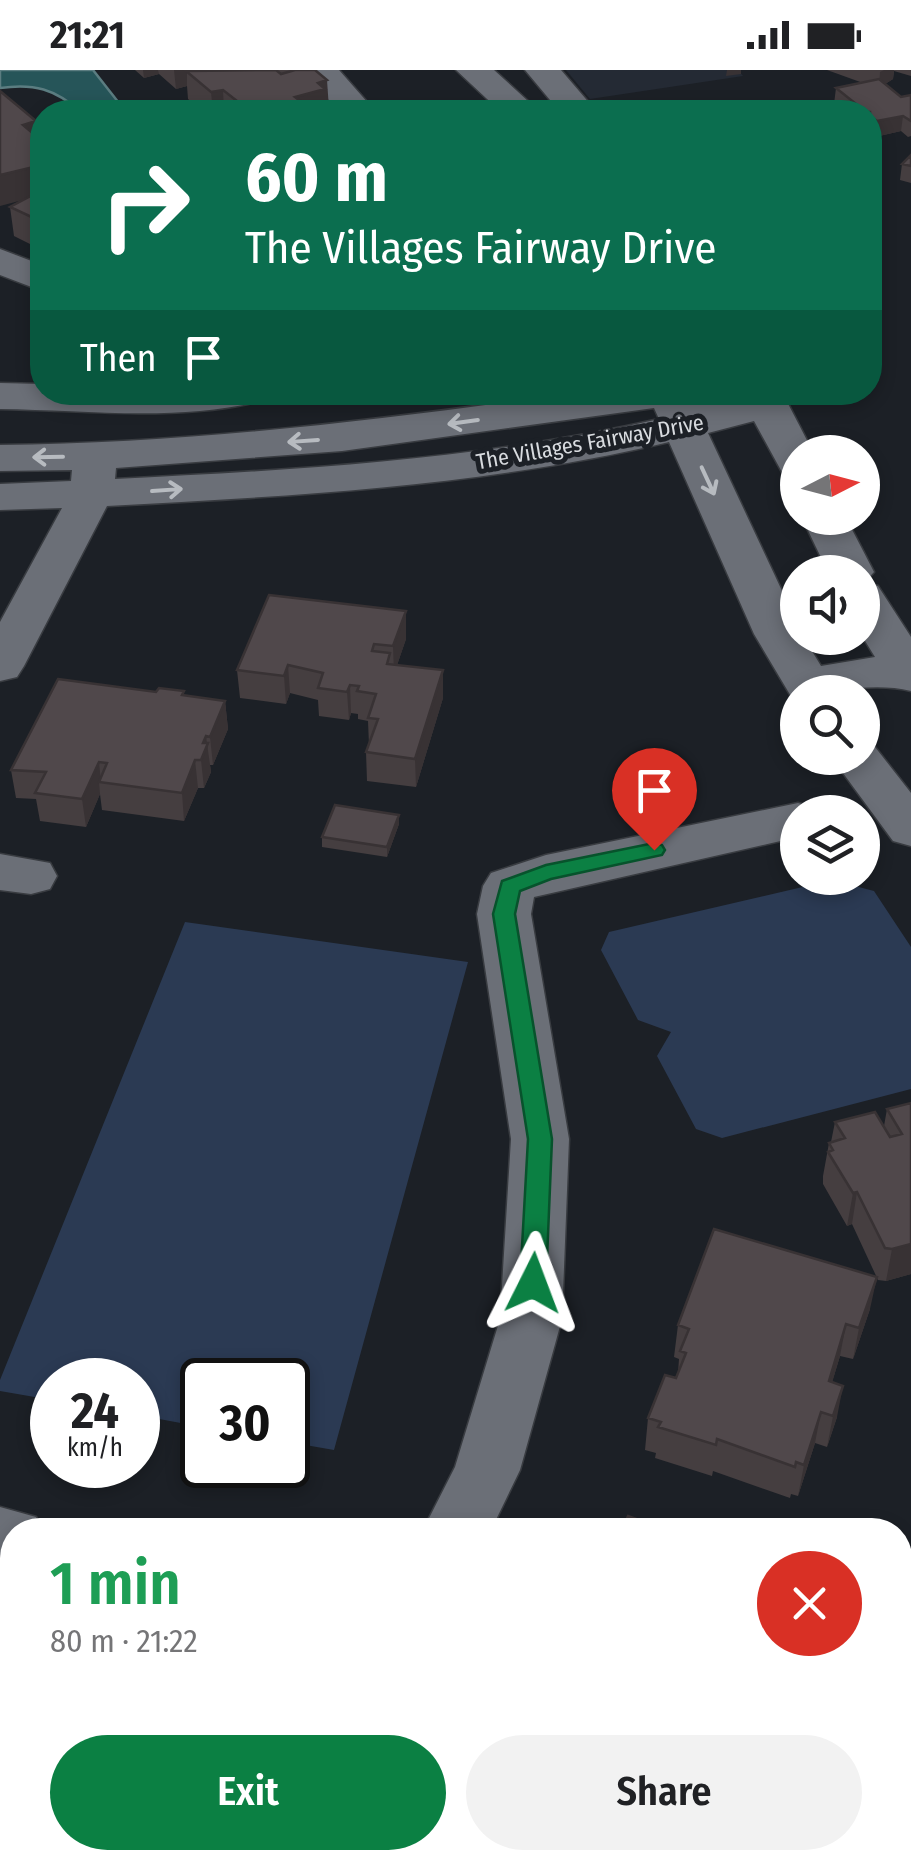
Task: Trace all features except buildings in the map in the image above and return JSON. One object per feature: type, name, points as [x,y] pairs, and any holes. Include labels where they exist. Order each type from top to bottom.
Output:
[{"type":"street","points":[[320,70],[347,100]]},
{"type":"street","points":[[473,70],[508,100]]},
{"type":"street","points":[[546,74],[594,70]]},
{"type":"street","points":[[546,74],[569,100]]},
{"type":"street","points":[[0,261],[30,274]]},
{"type":"street","points":[[0,396],[30,396]]},
{"type":"street","points":[[673,405],[778,634],[802,675]]},
{"type":"street","name":"The Villages Fairway Drive","points":[[0,458],[94,476],[412,473],[673,405]]},
{"type":"street","points":[[768,405],[783,435]]},
{"type":"street","points":[[0,666],[94,476]]},
{"type":"street","name":"The Villages Fairway Drive","points":[[0,497],[94,476]]},
{"type":"street","points":[[880,626],[908,672],[880,677]]},
{"type":"street","points":[[870,775],[899,815]]},
{"type":"street","points":[[462,1518],[487,1470],[531,1320],[540,1139],[504,914],[510,886],[546,873],[780,824]]},
{"type":"shaded area","points":[[0,70],[93,70],[117,100],[65,100],[23,86],[0,88]]},
{"type":"shaded area","points":[[566,70],[738,70],[743,76],[590,99]]},
{"type":"shaded area","points":[[780,892],[877,895],[911,947],[911,1089],[722,1138],[696,1129],[657,1056],[671,1032],[638,1020],[601,950],[609,932]]},
{"type":"shaded area","points":[[185,922],[468,962],[334,1450],[310,1446],[310,1358],[180,1358],[180,1423],[160,1419],[160,1358],[30,1358],[30,1396],[0,1391],[0,1380]]},
{"type":"route","points":[[533,1283],[540,1139],[504,914],[510,886],[546,873],[654,850]]}]
